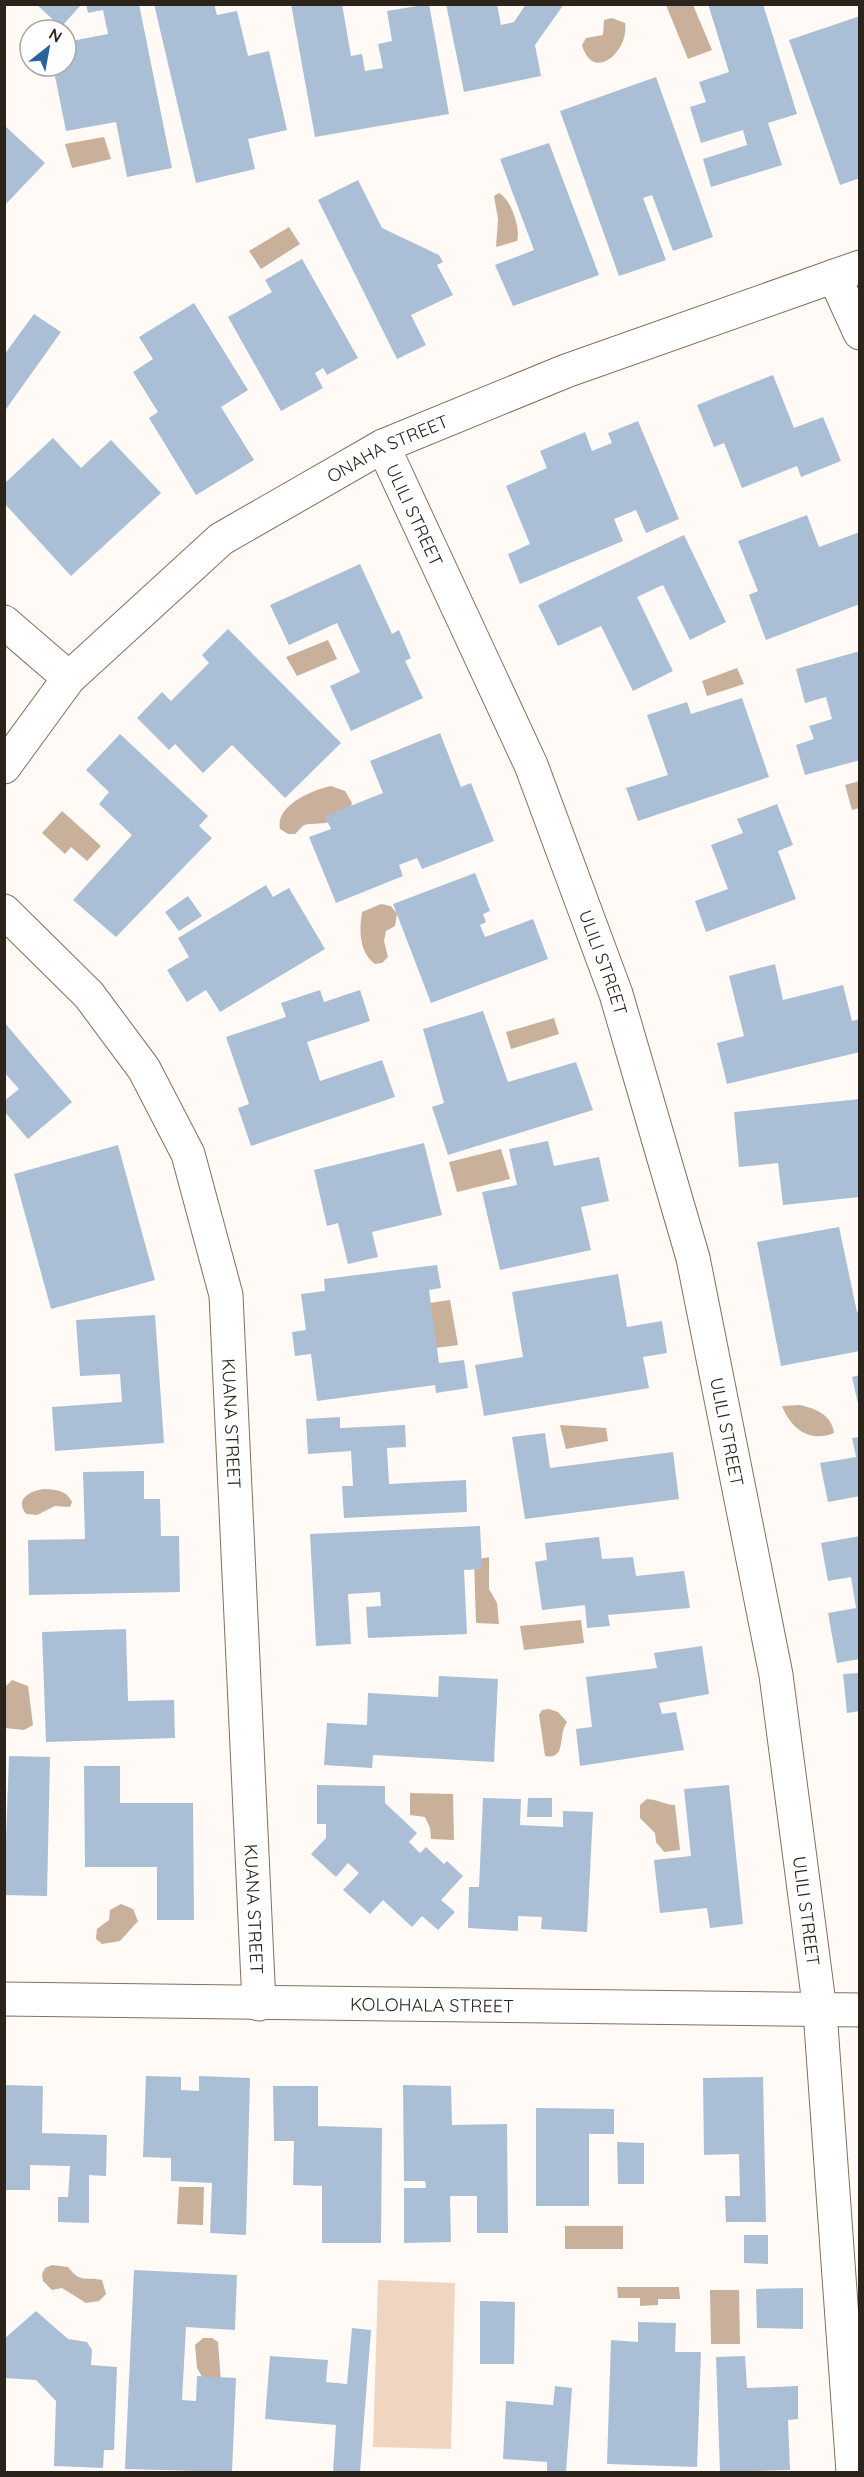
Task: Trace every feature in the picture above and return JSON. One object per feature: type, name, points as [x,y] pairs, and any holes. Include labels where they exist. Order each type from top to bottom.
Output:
[{"type":"street","points":[[847,272],[860,333]]},
{"type":"street","name":"ONAHA STREET","points":[[4,766],[69,678],[221,539],[383,446],[566,371],[847,272]]},
{"type":"street","name":"ULILI STREET","points":[[383,446],[531,765],[616,994],[693,1258],[776,1675],[820,2011],[853,2472]]},
{"type":"street","points":[[4,622],[69,678]]},
{"type":"street","name":"KUANA STREET","points":[[4,911],[89,995],[144,1069],[188,1154],[226,1295],[259,2004]]},
{"type":"street","name":"KOLOHALA STREET","points":[[4,1999],[860,2010]]},
{"type":"shaded area","points":[[666,5],[693,5],[712,50],[688,59]]},
{"type":"shaded area","points":[[612,18],[625,23],[622,43],[610,59],[594,62],[587,56],[582,45],[586,38],[603,35],[604,20]]},
{"type":"shaded area","points":[[104,137],[111,159],[72,168],[65,144]]},
{"type":"shaded area","points":[[499,193],[511,208],[518,236],[517,241],[496,247],[498,219],[494,196]]},
{"type":"shaded area","points":[[289,227],[300,244],[261,269],[249,251]]},
{"type":"shaded area","points":[[328,640],[337,659],[297,676],[286,657]]},
{"type":"shaded area","points":[[737,668],[744,684],[707,696],[702,681]]},
{"type":"shaded area","points":[[859,781],[859,808],[852,810],[845,785]]},
{"type":"shaded area","points":[[331,786],[345,791],[352,803],[345,816],[333,822],[304,825],[295,834],[288,834],[280,829],[280,820],[289,806],[306,795]]},
{"type":"shaded area","points":[[62,811],[101,846],[87,861],[71,847],[65,854],[42,833]]},
{"type":"shaded area","points":[[381,904],[391,906],[397,914],[395,926],[386,931],[384,941],[388,957],[382,963],[375,964],[366,953],[361,941],[361,919],[362,912]]},
{"type":"shaded area","points":[[554,1018],[559,1034],[511,1049],[506,1032]]},
{"type":"shaded area","points":[[501,1149],[510,1179],[457,1192],[449,1162]]},
{"type":"shaded area","points":[[450,1300],[458,1345],[436,1348],[430,1303]]},
{"type":"shaded area","points":[[799,1405],[822,1413],[830,1421],[834,1433],[817,1436],[802,1432],[791,1421],[782,1406]]},
{"type":"shaded area","points":[[560,1425],[606,1428],[608,1441],[566,1449]]},
{"type":"shaded area","points":[[45,1489],[64,1493],[72,1502],[70,1507],[55,1506],[37,1515],[26,1514],[22,1504],[26,1496],[34,1491]]},
{"type":"shaded area","points":[[489,1557],[489,1589],[497,1603],[499,1624],[476,1623],[474,1560]]},
{"type":"shaded area","points":[[581,1620],[584,1643],[524,1650],[520,1626]]},
{"type":"shaded area","points":[[12,1680],[28,1686],[33,1725],[24,1730],[5,1728],[5,1687]]},
{"type":"shaded area","points":[[549,1709],[558,1712],[567,1722],[559,1751],[552,1756],[545,1756],[539,1715],[542,1710]]},
{"type":"shaded area","points":[[410,1793],[453,1794],[454,1840],[431,1839],[430,1828],[425,1817],[410,1815]]},
{"type":"shaded area","points":[[647,1799],[675,1805],[680,1850],[664,1852],[656,1842],[655,1833],[640,1818],[640,1805]]},
{"type":"shaded area","points":[[121,1904],[133,1909],[138,1921],[120,1941],[102,1944],[96,1939],[97,1929],[109,1920],[110,1910]]},
{"type":"shaded area","points":[[179,2187],[204,2187],[203,2225],[177,2224]]},
{"type":"shaded area","points":[[565,2226],[623,2226],[623,2249],[565,2249]]},
{"type":"shaded area","points":[[52,2265],[68,2267],[80,2278],[102,2280],[106,2294],[99,2301],[86,2303],[62,2288],[52,2290],[43,2281],[42,2274],[45,2268]]},
{"type":"shaded area","points":[[378,2280],[455,2283],[451,2449],[373,2447]]},
{"type":"shaded area","points":[[617,2287],[679,2287],[680,2299],[658,2299],[658,2305],[640,2306],[640,2298],[618,2298]]},
{"type":"shaded area","points":[[710,2290],[739,2290],[740,2344],[711,2344]]},
{"type":"shaded area","points":[[203,2338],[212,2338],[218,2342],[221,2383],[204,2380],[197,2368],[195,2345]]},
{"type":"building","points":[[36,4],[82,4],[69,18],[51,18]]},
{"type":"building","points":[[86,4],[139,4],[172,168],[127,177],[116,122],[66,131],[55,78],[78,78],[78,40],[108,34],[103,10],[88,13]]},
{"type":"building","points":[[154,4],[214,4],[217,15],[237,11],[248,56],[269,51],[287,130],[248,139],[255,169],[196,183]]},
{"type":"building","points":[[291,4],[342,4],[351,56],[362,54],[365,71],[383,68],[378,44],[392,41],[387,11],[429,4],[449,114],[315,137]]},
{"type":"building","points":[[446,4],[497,4],[501,25],[514,22],[526,4],[564,4],[535,45],[541,76],[464,92]]},
{"type":"building","points":[[708,4],[763,4],[797,114],[768,123],[782,165],[711,187],[703,159],[747,145],[743,130],[701,143],[690,107],[706,102],[699,82],[729,72]]},
{"type":"building","points":[[860,16],[860,178],[840,185],[789,40]]},
{"type":"building","points":[[656,77],[713,237],[673,251],[652,195],[643,198],[666,260],[619,276],[560,111]]},
{"type":"building","points":[[4,125],[45,163],[4,206]]},
{"type":"building","points":[[549,143],[599,275],[513,306],[495,265],[534,250],[500,159]]},
{"type":"building","points":[[358,180],[382,228],[439,255],[443,262],[437,265],[453,295],[411,315],[426,345],[397,359],[318,200]]},
{"type":"building","points":[[302,259],[358,358],[327,375],[323,368],[315,373],[323,388],[281,411],[228,317],[272,292],[265,280]]},
{"type":"building","points":[[194,303],[248,390],[221,407],[254,460],[196,495],[149,418],[158,412],[133,372],[153,359],[139,337]]},
{"type":"building","points":[[34,314],[61,332],[4,412],[4,355]]},
{"type":"building","points":[[773,375],[794,428],[823,417],[841,461],[801,477],[797,466],[742,488],[724,443],[714,447],[697,405]]},
{"type":"building","points":[[638,421],[679,519],[646,533],[636,510],[614,519],[623,541],[520,584],[508,554],[530,544],[506,486],[547,468],[540,451],[585,432],[592,451],[612,443],[608,433]]},
{"type":"building","points":[[53,438],[81,468],[111,440],[161,493],[71,576],[5,504],[5,483]]},
{"type":"building","points":[[807,515],[819,547],[860,532],[860,604],[766,640],[749,595],[758,591],[738,541]]},
{"type":"building","points":[[684,535],[726,622],[690,640],[663,585],[637,597],[673,671],[633,691],[601,626],[558,646],[538,605]]},
{"type":"building","points":[[360,564],[392,634],[399,630],[411,658],[405,661],[423,698],[351,731],[330,686],[360,672],[337,623],[289,645],[270,605]]},
{"type":"building","points":[[228,629],[341,743],[285,798],[232,745],[203,773],[175,744],[169,750],[137,718],[162,692],[171,701],[209,663],[202,655]]},
{"type":"building","points":[[860,651],[860,760],[805,775],[796,745],[814,739],[809,726],[832,719],[826,697],[805,703],[796,669]]},
{"type":"building","points":[[742,698],[769,777],[638,821],[626,788],[668,775],[647,715],[687,702],[691,714]]},
{"type":"building","points":[[440,733],[461,787],[471,783],[494,841],[422,869],[417,858],[399,865],[403,876],[336,903],[309,837],[331,829],[325,816],[383,793],[370,761]]},
{"type":"building","points":[[120,734],[208,816],[199,826],[212,838],[116,937],[73,900],[132,835],[99,804],[109,792],[86,770]]},
{"type":"building","points":[[777,804],[793,845],[778,851],[796,899],[706,932],[695,901],[728,889],[711,845],[743,833],[737,819]]},
{"type":"building","points":[[475,873],[490,911],[483,914],[486,922],[480,925],[485,937],[533,919],[548,959],[431,1003],[393,904]]},
{"type":"building","points":[[266,885],[273,897],[289,888],[325,949],[220,1012],[206,990],[187,1002],[167,970],[189,957],[178,938]]},
{"type":"building","points":[[188,896],[202,916],[179,931],[165,912]]},
{"type":"building","points":[[775,964],[783,1000],[843,985],[852,1021],[860,1019],[860,1052],[727,1084],[717,1043],[744,1036],[729,976]]},
{"type":"building","points":[[320,990],[324,1002],[360,990],[370,1021],[307,1042],[320,1081],[382,1060],[395,1097],[251,1146],[238,1108],[249,1104],[226,1037],[286,1017],[281,1003]]},
{"type":"building","points":[[483,1011],[508,1082],[576,1062],[593,1110],[448,1155],[432,1107],[444,1103],[423,1029]]},
{"type":"building","points":[[4,1022],[72,1102],[28,1139],[4,1111],[4,1101],[19,1089],[4,1072]]},
{"type":"building","points":[[860,1099],[860,1197],[783,1205],[778,1163],[739,1167],[734,1112]]},
{"type":"building","points":[[548,1141],[554,1166],[599,1157],[609,1201],[581,1207],[591,1250],[500,1270],[482,1192],[517,1185],[509,1149]]},
{"type":"building","points":[[424,1143],[442,1215],[372,1232],[378,1257],[348,1264],[338,1223],[327,1226],[314,1170]]},
{"type":"building","points":[[118,1145],[155,1280],[51,1309],[14,1174]]},
{"type":"building","points":[[839,1227],[857,1312],[860,1311],[860,1351],[781,1366],[757,1242]]},
{"type":"building","points":[[437,1265],[441,1288],[429,1290],[439,1363],[464,1360],[468,1388],[436,1393],[435,1385],[317,1401],[311,1354],[295,1356],[292,1332],[306,1330],[301,1294],[325,1291],[324,1279]]},
{"type":"building","points":[[618,1274],[627,1327],[662,1321],[667,1353],[643,1357],[649,1388],[484,1416],[475,1365],[523,1357],[512,1292]]},
{"type":"building","points":[[155,1315],[164,1443],[55,1451],[52,1407],[122,1402],[120,1374],[80,1376],[76,1320]]},
{"type":"building","points":[[860,1375],[860,1408],[859,1408],[852,1377]]},
{"type":"building","points":[[340,1417],[340,1428],[405,1425],[406,1447],[387,1448],[389,1484],[466,1480],[467,1512],[344,1518],[342,1486],[353,1486],[351,1451],[308,1454],[306,1419]]},
{"type":"building","points":[[545,1433],[550,1468],[673,1452],[679,1499],[525,1519],[512,1437]]},
{"type":"building","points":[[860,1437],[860,1496],[828,1502],[820,1463],[856,1457],[852,1438]]},
{"type":"building","points":[[144,1471],[144,1499],[160,1499],[161,1536],[179,1536],[180,1592],[29,1595],[28,1540],[85,1539],[83,1472]]},
{"type":"building","points":[[480,1526],[482,1569],[464,1570],[467,1634],[368,1638],[366,1607],[381,1606],[380,1592],[348,1594],[351,1644],[316,1646],[310,1534]]},
{"type":"building","points":[[860,1536],[860,1659],[837,1663],[828,1613],[856,1608],[851,1577],[828,1581],[821,1543]]},
{"type":"building","points":[[599,1537],[602,1559],[633,1557],[636,1576],[684,1571],[690,1608],[608,1615],[610,1626],[587,1628],[585,1605],[542,1610],[535,1562],[547,1560],[545,1543]]},
{"type":"building","points":[[126,1629],[128,1701],[174,1700],[175,1738],[46,1742],[42,1632]]},
{"type":"building","points":[[702,1646],[709,1694],[659,1703],[662,1714],[676,1712],[684,1750],[580,1766],[576,1729],[592,1727],[586,1677],[657,1668],[654,1653]]},
{"type":"building","points":[[860,1673],[860,1711],[847,1713],[843,1674]]},
{"type":"building","points":[[439,1676],[498,1679],[494,1762],[373,1755],[372,1768],[324,1765],[327,1723],[367,1725],[368,1693],[438,1697]]},
{"type":"building","points":[[9,1756],[50,1757],[47,1896],[4,1895]]},
{"type":"building","points":[[84,1766],[120,1766],[120,1803],[193,1803],[194,1920],[157,1920],[157,1867],[85,1867]]},
{"type":"building","points":[[317,1785],[385,1786],[385,1803],[417,1833],[409,1842],[420,1853],[426,1847],[444,1864],[447,1861],[463,1876],[441,1900],[455,1912],[438,1930],[422,1916],[412,1927],[383,1900],[370,1914],[343,1890],[359,1873],[348,1863],[336,1877],[311,1854],[326,1838],[326,1824],[317,1824]]},
{"type":"building","points":[[729,1785],[743,1924],[710,1928],[707,1908],[660,1913],[654,1860],[691,1856],[684,1789]]},
{"type":"building","points":[[483,1798],[521,1799],[520,1825],[563,1827],[563,1811],[593,1812],[587,1932],[541,1929],[542,1917],[518,1916],[518,1931],[468,1928],[469,1887],[479,1887]]},
{"type":"building","points":[[528,1798],[552,1798],[552,1817],[527,1817]]},
{"type":"building","points":[[146,2076],[181,2077],[181,2090],[199,2091],[199,2076],[250,2078],[246,2235],[210,2233],[212,2183],[171,2181],[171,2158],[143,2157]]},
{"type":"building","points":[[763,2077],[766,2222],[726,2222],[725,2196],[740,2196],[739,2154],[704,2155],[703,2078]]},
{"type":"building","points":[[4,2085],[43,2086],[42,2133],[107,2135],[106,2176],[89,2175],[89,2223],[58,2222],[58,2197],[68,2197],[70,2166],[30,2165],[30,2190],[4,2190]]},
{"type":"building","points":[[403,2085],[451,2086],[452,2125],[507,2124],[508,2233],[477,2233],[477,2196],[450,2196],[451,2242],[404,2243],[404,2188],[426,2188],[425,2181],[404,2181]]},
{"type":"building","points":[[273,2086],[318,2086],[318,2126],[382,2128],[381,2243],[322,2243],[322,2186],[293,2185],[294,2141],[274,2141]]},
{"type":"building","points":[[536,2108],[614,2109],[614,2134],[589,2134],[589,2206],[536,2206]]},
{"type":"building","points":[[617,2142],[644,2143],[644,2184],[618,2184]]},
{"type":"building","points":[[744,2235],[768,2235],[768,2264],[744,2263]]},
{"type":"building","points":[[134,2270],[237,2275],[235,2330],[186,2327],[182,2400],[196,2401],[197,2376],[236,2378],[232,2472],[125,2469]]},
{"type":"building","points":[[803,2288],[803,2329],[757,2328],[756,2289]]},
{"type":"building","points":[[480,2301],[515,2302],[514,2364],[480,2364]]},
{"type":"building","points":[[36,2311],[68,2339],[87,2342],[92,2350],[91,2365],[117,2367],[114,2450],[104,2450],[103,2468],[54,2466],[56,2401],[36,2380],[4,2378],[4,2339]]},
{"type":"building","points":[[638,2322],[676,2323],[675,2352],[701,2352],[697,2467],[607,2464],[611,2340],[638,2342]]},
{"type":"building","points":[[352,2328],[371,2330],[360,2472],[333,2472],[336,2425],[265,2419],[270,2356],[328,2360],[326,2382],[347,2384]]},
{"type":"building","points":[[745,2356],[747,2388],[798,2386],[798,2419],[788,2420],[790,2470],[720,2472],[716,2357]]},
{"type":"building","points":[[555,2386],[572,2388],[566,2472],[547,2472],[547,2462],[503,2459],[506,2401],[553,2405]]}]
